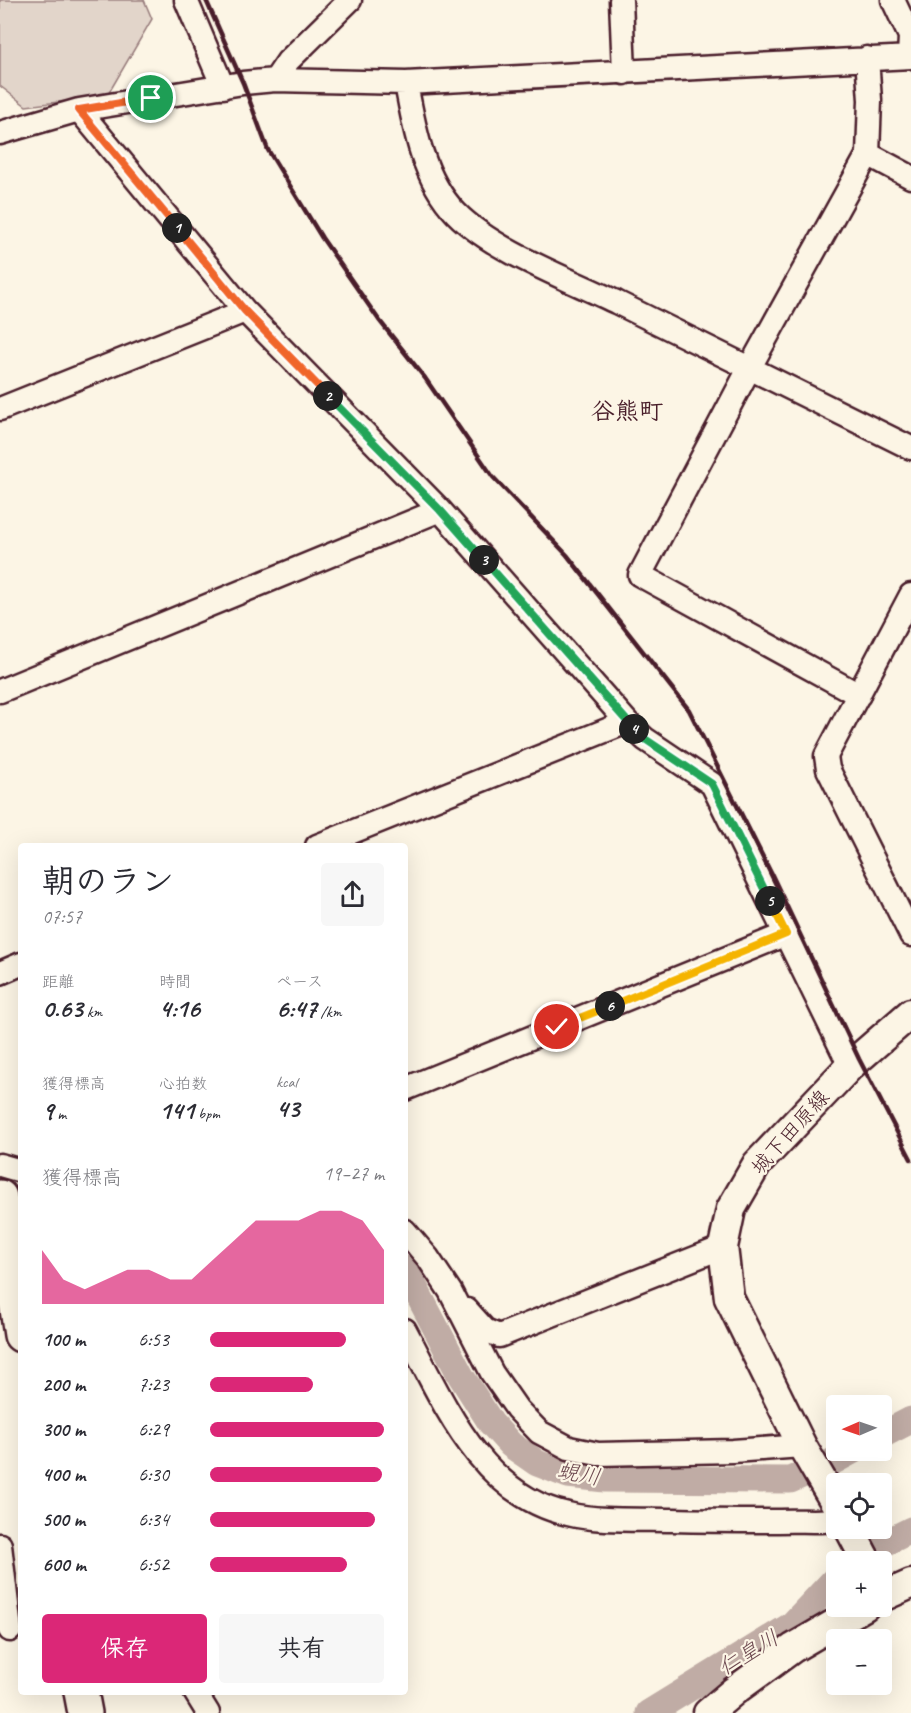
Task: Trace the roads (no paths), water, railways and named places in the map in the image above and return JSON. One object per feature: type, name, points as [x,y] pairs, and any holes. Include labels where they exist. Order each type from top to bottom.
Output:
[{"type":"highway","points":[[0,1197],[18,1315]]},
{"type":"highway","points":[[82,1695],[85,1713]]},
{"type":"main road","name":"城下田原線","points":[[826,1487],[802,1446],[729,1298],[723,1247],[731,1209],[757,1164],[850,1066],[911,1013]]},
{"type":"main road","points":[[708,1713],[793,1647],[845,1617]]},
{"type":"street","points":[[186,0],[223,87]]},
{"type":"street","points":[[275,80],[288,61],[350,0]]},
{"type":"street","points":[[621,0],[624,73]]},
{"type":"street","points":[[0,133],[79,110],[275,80],[406,83],[624,73],[867,58],[910,46],[893,0]]},
{"type":"street","points":[[859,694],[640,575],[750,367],[868,154],[870,100],[867,58]]},
{"type":"street","points":[[406,83],[416,137],[434,181],[454,211],[470,225],[509,250],[911,448]]},
{"type":"street","points":[[79,110],[245,311],[440,510],[627,722],[645,739],[712,784],[850,1066]]},
{"type":"street","points":[[868,154],[911,177]]},
{"type":"street","points":[[0,409],[245,311]]},
{"type":"street","points":[[0,691],[440,510]]},
{"type":"street","points":[[911,595],[826,756],[828,769],[911,935]]},
{"type":"street","points":[[324,843],[627,722]]},
{"type":"street","points":[[408,1088],[786,934]]},
{"type":"street","points":[[0,973],[18,965]]},
{"type":"street","points":[[0,1165],[18,1170]]},
{"type":"street","points":[[408,1235],[428,1258],[450,1291],[492,1373],[516,1409],[539,1432],[569,1448],[598,1454],[733,1451],[802,1446]]},
{"type":"street","points":[[450,1291],[485,1330],[499,1336],[723,1247]]},
{"type":"street","points":[[408,1335],[467,1441],[504,1482],[519,1494],[547,1508],[570,1515],[601,1518],[701,1521],[826,1520]]},
{"type":"street","points":[[0,1545],[10,1630]]},
{"type":"street","points":[[197,1695],[208,1713]]},
{"type":"waterway","name":"蜆川","points":[[408,1275],[461,1376],[491,1423],[511,1445],[537,1463],[568,1475],[605,1479],[790,1480],[834,1461]]},
{"type":"waterway","name":"蜆川","points":[[892,1430],[911,1420]]},
{"type":"waterway","name":"仁皇川","points":[[872,1551],[911,1530]]},
{"type":"waterway","name":"仁皇川","points":[[649,1713],[792,1625],[826,1589]]},
{"type":"railway","points":[[206,0],[243,83],[268,150],[322,238],[379,320],[425,378],[493,477],[567,555],[689,710],[771,873],[859,1059],[911,1159]]},
{"type":"district","name":"谷熊町","points":[[627,411]]}]
